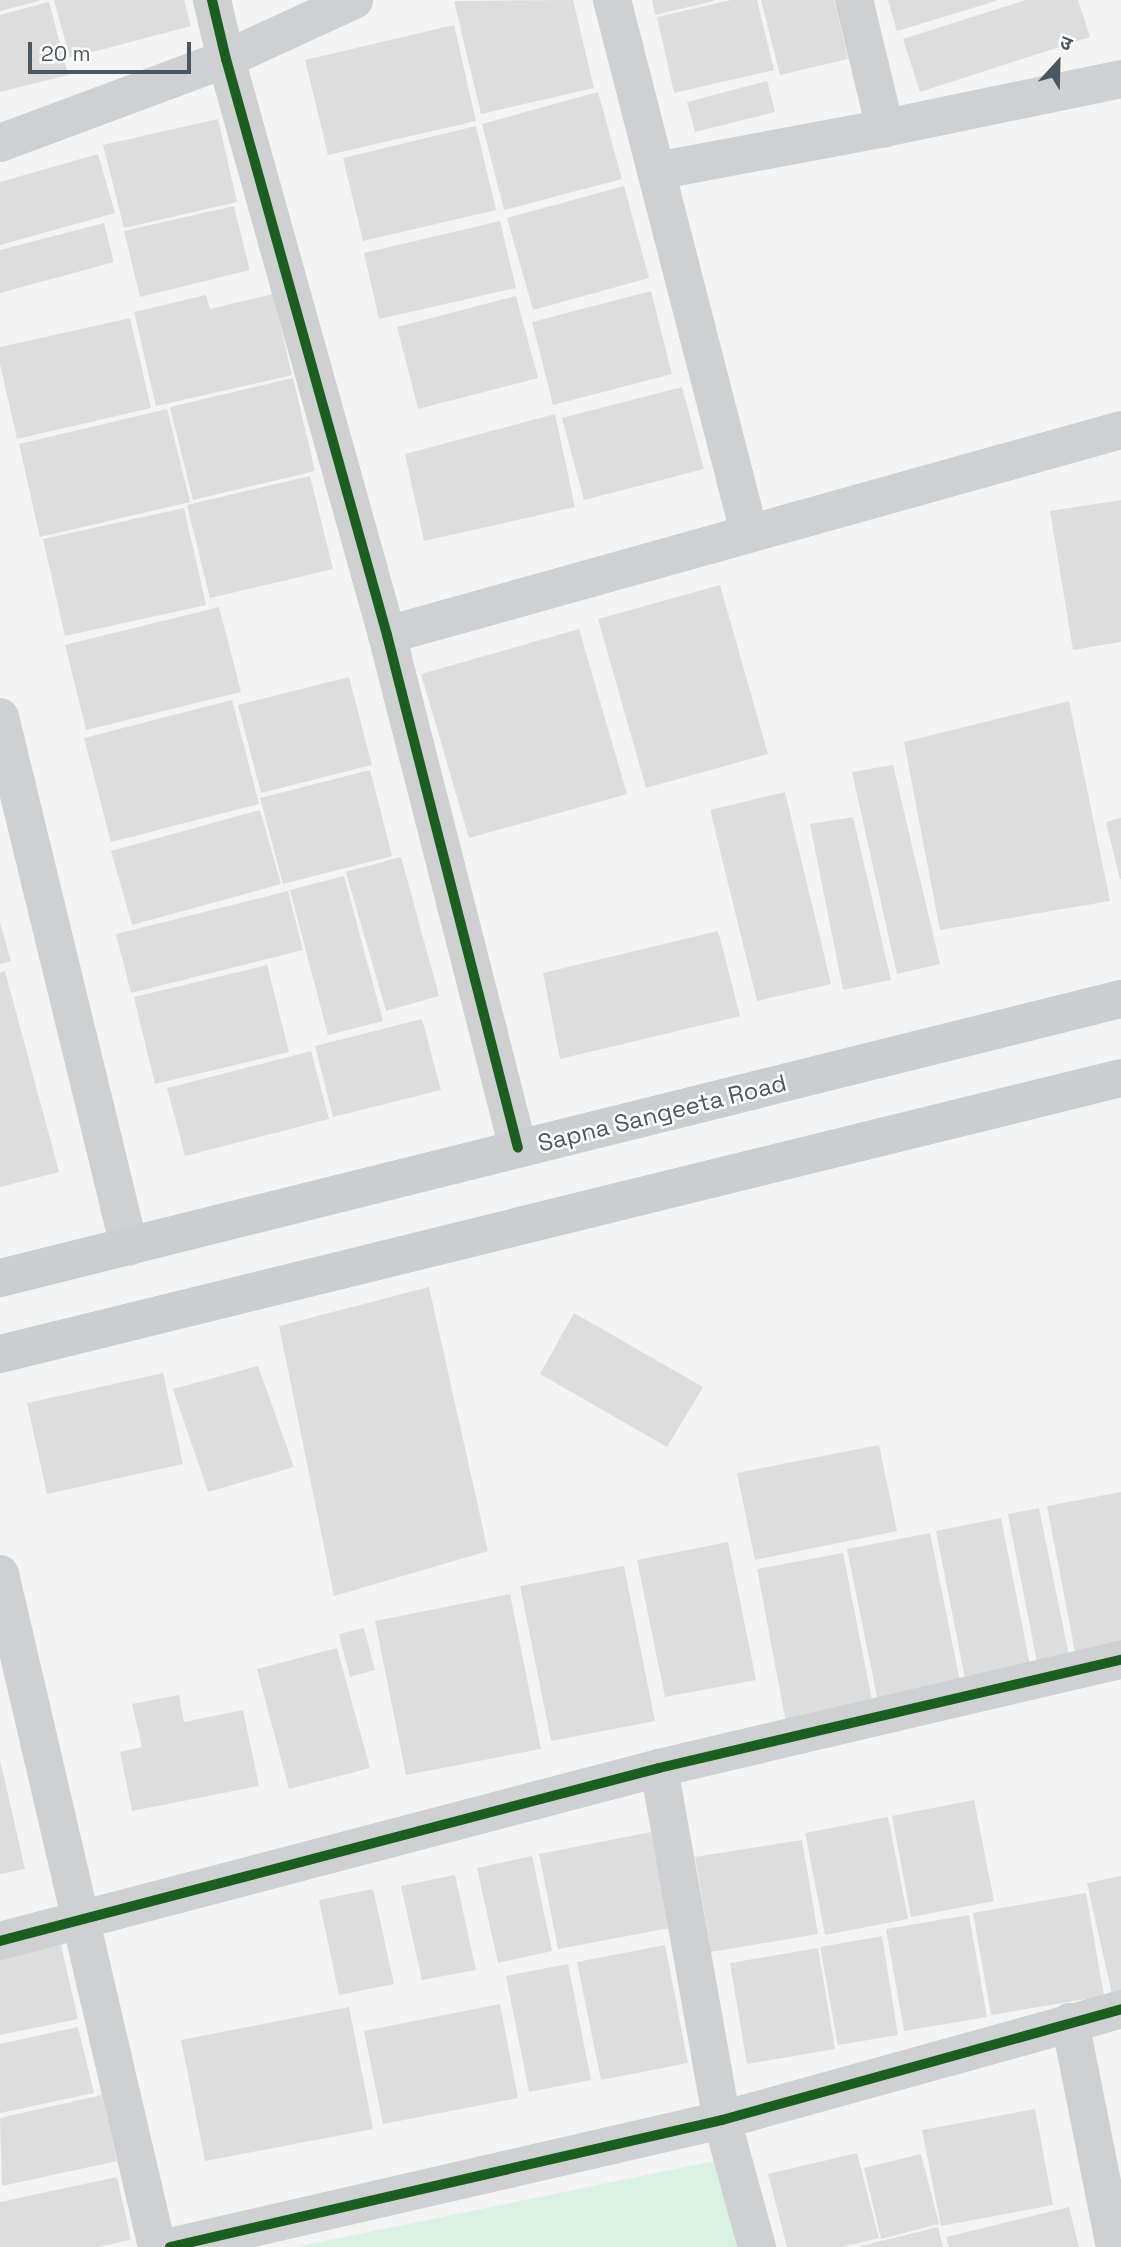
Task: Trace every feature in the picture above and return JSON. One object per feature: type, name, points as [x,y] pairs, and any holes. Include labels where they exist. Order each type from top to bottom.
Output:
[{"type":"main road","name":"Sapna Sangeeta Road","points":[[0,1278],[1121,999]]},
{"type":"main road","points":[[0,1354],[1121,1078]]},
{"type":"street","points":[[212,0],[226,59],[387,635],[518,1148]]},
{"type":"street","points":[[0,143],[226,59],[354,0]]},
{"type":"street","points":[[612,0],[749,532]]},
{"type":"street","points":[[854,0],[885,128]]},
{"type":"street","points":[[656,171],[885,128],[1121,79]]},
{"type":"street","points":[[387,635],[1121,430]]},
{"type":"street","points":[[0,717],[6,770],[130,1246]]},
{"type":"street","points":[[0,1574],[158,2247]]},
{"type":"street","points":[[0,1941],[659,1768],[1121,1660]]},
{"type":"street","points":[[659,1768],[722,2120],[757,2247]]},
{"type":"street","points":[[170,2247],[722,2120],[1121,2010]]},
{"type":"street","points":[[1070,2022],[1115,2247]]},
{"type":"green space","points":[[714,2161],[739,2247],[296,2247]]},
{"type":"building","points":[[0,0],[39,0],[39,1],[0,11]]},
{"type":"building","points":[[54,0],[184,0],[191,26],[70,58]]},
{"type":"building","points":[[573,0],[594,88],[481,114],[454,1]]},
{"type":"building","points":[[652,0],[713,0],[714,1],[655,15]]},
{"type":"building","points":[[731,0],[757,0],[774,70],[674,93],[657,17]]},
{"type":"building","points":[[761,0],[834,0],[848,59],[780,75]]},
{"type":"building","points":[[888,0],[996,0],[996,1],[897,31]]},
{"type":"building","points":[[1026,0],[1078,0],[1090,37],[920,92],[903,39]]},
{"type":"building","points":[[49,2],[68,75],[0,92],[0,15]]},
{"type":"building","points":[[454,25],[476,121],[328,155],[305,60]]},
{"type":"building","points":[[767,81],[775,112],[695,132],[687,102]]},
{"type":"building","points":[[598,92],[622,179],[504,210],[482,124]]},
{"type":"building","points":[[218,119],[237,202],[124,228],[103,145]]},
{"type":"building","points":[[476,126],[496,210],[363,241],[343,158]]},
{"type":"building","points":[[98,154],[115,213],[0,245],[0,182]]},
{"type":"building","points":[[624,186],[649,278],[533,310],[507,218]]},
{"type":"building","points":[[234,206],[250,270],[140,297],[124,231]]},
{"type":"building","points":[[500,221],[516,288],[379,319],[364,253]]},
{"type":"building","points":[[104,223],[114,262],[0,293],[0,250]]},
{"type":"building","points":[[651,291],[672,374],[553,405],[532,322]]},
{"type":"building","points":[[273,294],[292,375],[156,406],[134,312],[206,295],[210,309]]},
{"type":"building","points":[[516,296],[538,378],[418,409],[397,327]]},
{"type":"building","points":[[130,318],[151,408],[17,439],[0,364],[0,347]]},
{"type":"building","points":[[293,378],[315,471],[193,500],[170,407]]},
{"type":"building","points":[[682,387],[704,469],[584,500],[562,418]]},
{"type":"building","points":[[167,409],[190,502],[40,537],[19,444]]},
{"type":"building","points":[[555,414],[575,507],[424,541],[405,454]]},
{"type":"building","points":[[310,476],[333,569],[210,598],[187,505]]},
{"type":"building","points":[[1121,500],[1121,642],[1073,650],[1050,511]]},
{"type":"building","points":[[184,508],[206,605],[65,636],[43,539]]},
{"type":"building","points":[[720,585],[768,754],[646,788],[598,619]]},
{"type":"building","points":[[219,607],[241,692],[86,730],[65,645]]},
{"type":"building","points":[[579,629],[627,794],[469,838],[421,674]]},
{"type":"building","points":[[349,677],[372,765],[261,793],[238,705]]},
{"type":"building","points":[[232,700],[259,804],[111,842],[84,738]]},
{"type":"building","points":[[1069,701],[1110,901],[940,930],[904,742]]},
{"type":"building","points":[[893,765],[940,964],[897,974],[852,772]]},
{"type":"building","points":[[370,770],[392,856],[283,884],[260,798]]},
{"type":"building","points":[[785,792],[831,984],[757,1001],[710,810]]},
{"type":"building","points":[[260,810],[281,884],[132,925],[111,851]]},
{"type":"building","points":[[853,817],[891,980],[843,990],[810,824]]},
{"type":"building","points":[[1121,818],[1121,879],[1120,879],[1106,822]]},
{"type":"building","points":[[401,857],[439,996],[386,1011],[346,872]]},
{"type":"building","points":[[344,876],[383,1021],[328,1035],[290,890]]},
{"type":"building","points":[[288,891],[303,950],[131,993],[116,934]]},
{"type":"building","points":[[0,923],[11,961],[0,964]]},
{"type":"building","points":[[718,931],[740,1016],[560,1059],[543,973]]},
{"type":"building","points":[[267,965],[289,1052],[155,1084],[134,997]]},
{"type":"building","points":[[5,971],[59,1172],[0,1187],[0,973]]},
{"type":"building","points":[[422,1019],[441,1090],[333,1117],[315,1046]]},
{"type":"building","points":[[311,1051],[329,1119],[185,1156],[167,1088]]},
{"type":"building","points":[[429,1287],[488,1551],[334,1596],[279,1326]]},
{"type":"building","points":[[574,1313],[703,1387],[667,1447],[540,1374]]},
{"type":"building","points":[[258,1366],[294,1467],[208,1492],[173,1389]]},
{"type":"building","points":[[163,1373],[183,1464],[47,1494],[27,1403]]},
{"type":"building","points":[[879,1445],[897,1531],[755,1560],[737,1473]]},
{"type":"building","points":[[1121,1492],[1121,1643],[1075,1652],[1047,1506]]},
{"type":"building","points":[[1039,1508],[1069,1656],[1037,1662],[1008,1514]]},
{"type":"building","points":[[1001,1518],[1031,1670],[966,1683],[936,1531]]},
{"type":"building","points":[[930,1533],[962,1691],[879,1707],[847,1549]]},
{"type":"building","points":[[728,1542],[756,1680],[665,1697],[637,1560]]},
{"type":"building","points":[[843,1553],[873,1706],[786,1723],[757,1569]]},
{"type":"building","points":[[624,1566],[655,1721],[551,1741],[520,1586]]},
{"type":"building","points":[[510,1594],[541,1749],[406,1775],[375,1621]]},
{"type":"building","points":[[364,1628],[375,1670],[350,1677],[339,1634]]},
{"type":"building","points":[[337,1648],[370,1768],[289,1789],[257,1669]]},
{"type":"building","points":[[179,1695],[184,1722],[243,1710],[259,1786],[132,1811],[120,1752],[142,1747],[132,1704]]},
{"type":"building","points":[[0,1760],[25,1869],[0,1874]]},
{"type":"building","points":[[974,1800],[994,1901],[911,1917],[892,1816]]},
{"type":"building","points":[[888,1817],[908,1919],[825,1935],[805,1833]]},
{"type":"building","points":[[651,1832],[670,1928],[558,1949],[539,1854]]},
{"type":"building","points":[[802,1840],[818,1934],[711,1952],[695,1857]]},
{"type":"building","points":[[532,1856],[552,1951],[498,1963],[477,1868]]},
{"type":"building","points":[[455,1875],[476,1970],[422,1980],[401,1886]]},
{"type":"building","points":[[1121,1876],[1121,1992],[1112,1994],[1087,1883]]},
{"type":"building","points":[[373,1889],[394,1984],[339,1995],[319,1900]]},
{"type":"building","points":[[1086,1893],[1104,1996],[991,2015],[973,1913]]},
{"type":"building","points":[[969,1915],[987,2017],[904,2031],[886,1929]]},
{"type":"building","points":[[882,1936],[898,2035],[838,2045],[820,1947]]},
{"type":"building","points":[[61,1945],[78,2019],[0,2035],[0,1958]]},
{"type":"building","points":[[665,1945],[688,2063],[601,2080],[577,1962]]},
{"type":"building","points":[[818,1948],[835,2049],[747,2064],[730,1963]]},
{"type":"building","points":[[568,1964],[591,2080],[529,2092],[506,1976]]},
{"type":"building","points":[[500,2004],[518,2098],[383,2124],[364,2031]]},
{"type":"building","points":[[349,2007],[373,2129],[205,2161],[181,2040]]},
{"type":"building","points":[[78,2027],[94,2093],[0,2113],[0,2044]]},
{"type":"building","points":[[102,2095],[117,2161],[2,2186],[0,2118]]},
{"type":"building","points":[[1035,2109],[1053,2205],[941,2226],[922,2130]]},
{"type":"building","points":[[857,2153],[879,2238],[842,2247],[787,2247],[768,2174]]},
{"type":"building","points":[[921,2154],[939,2224],[881,2239],[864,2168]]},
{"type":"building","points":[[117,2177],[131,2240],[97,2247],[0,2247],[0,2202]]},
{"type":"building","points":[[1069,2207],[1079,2247],[949,2247],[946,2237]]},
{"type":"building","points":[[938,2227],[943,2247],[861,2247],[861,2246]]},
{"type":"cycle path","points":[[212,0],[226,59],[387,635],[518,1148]]},
{"type":"cycle path","points":[[0,1941],[659,1768],[1121,1660]]},
{"type":"cycle path","points":[[170,2247],[722,2120],[1121,2009]]}]
